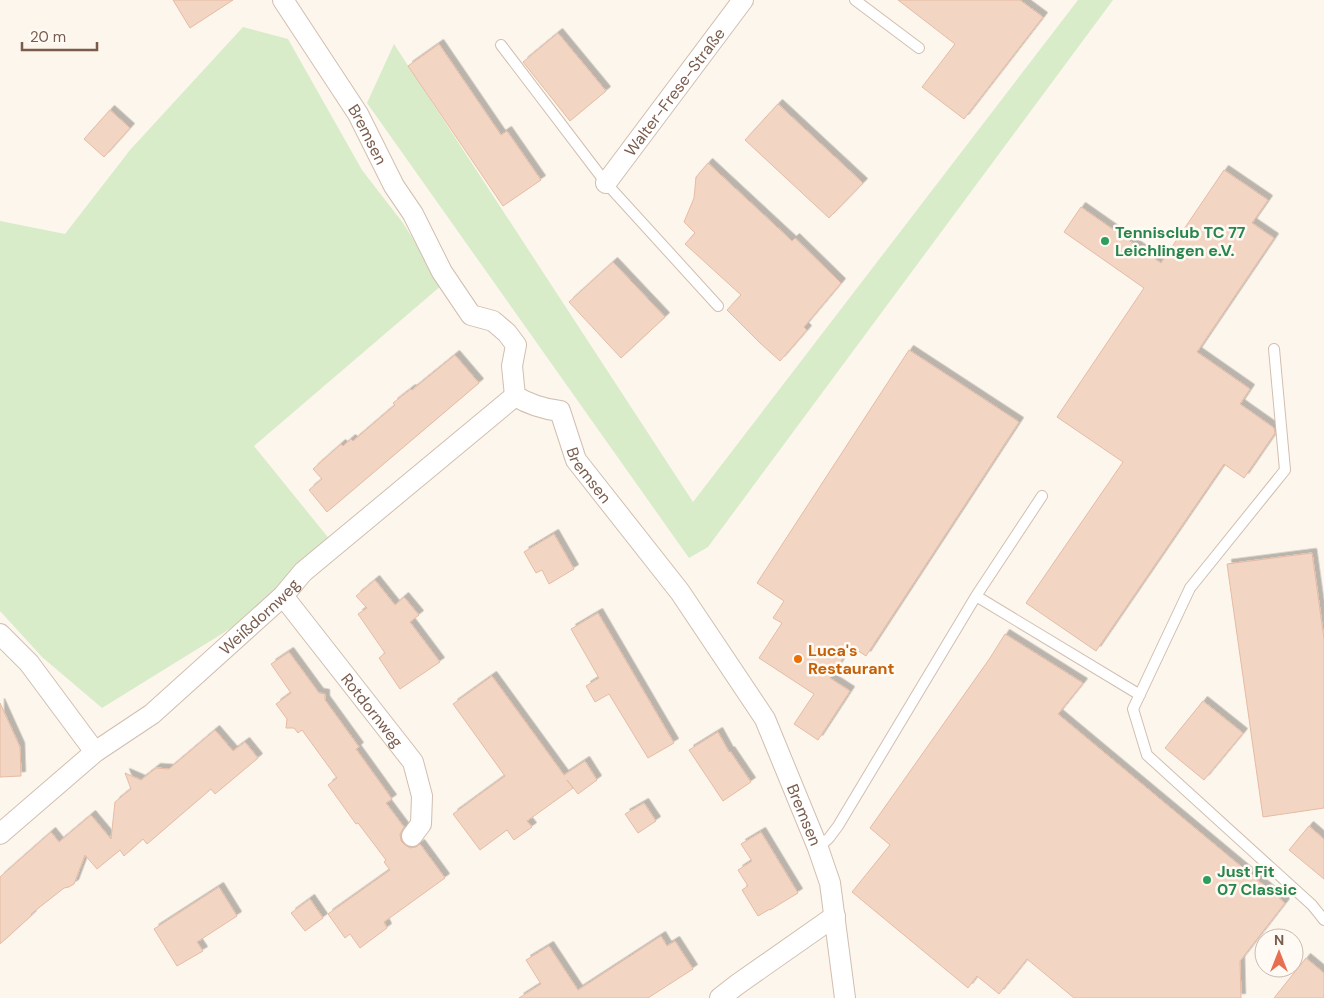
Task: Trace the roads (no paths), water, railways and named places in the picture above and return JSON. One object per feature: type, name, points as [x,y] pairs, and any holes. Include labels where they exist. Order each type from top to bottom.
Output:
[{"type":"street","name":"Bremsen","points":[[283,0],[358,114],[394,186],[414,214],[442,272],[471,315],[493,321],[507,333],[516,346],[512,366],[515,396],[536,407],[560,411],[576,460],[680,592],[765,719],[818,848],[830,883],[844,998]]},
{"type":"street","name":"Walter-Frese-Straße","points":[[606,183],[743,0]]},
{"type":"street","name":"Weißdornweg","points":[[0,834],[95,752],[152,714],[283,596],[303,572],[515,396]]},
{"type":"street","name":"Rotdornweg","points":[[283,596],[413,762],[422,796],[422,805],[421,824],[412,836]]},
{"type":"street","points":[[0,634],[28,664],[95,752]]},
{"type":"street","points":[[720,998],[835,916]]},
{"type":"lane","points":[[855,0],[919,48]]},
{"type":"lane","points":[[501,45],[606,183],[718,306]]},
{"type":"lane","points":[[1274,349],[1285,470],[1190,588],[1133,709],[1147,755],[1312,905],[1324,920]]},
{"type":"lane","points":[[818,848],[838,826],[976,596],[1042,496]]},
{"type":"lane","points":[[976,596],[1140,695]]},
{"type":"place","name":"Tennisclub TC 77 Leichlingen e.V.","points":[[1105,241]]},
{"type":"place","name":"Luca's Restaurant","points":[[798,659]]},
{"type":"place","name":"Just Fit 07 Classic","points":[[1207,880]]}]
